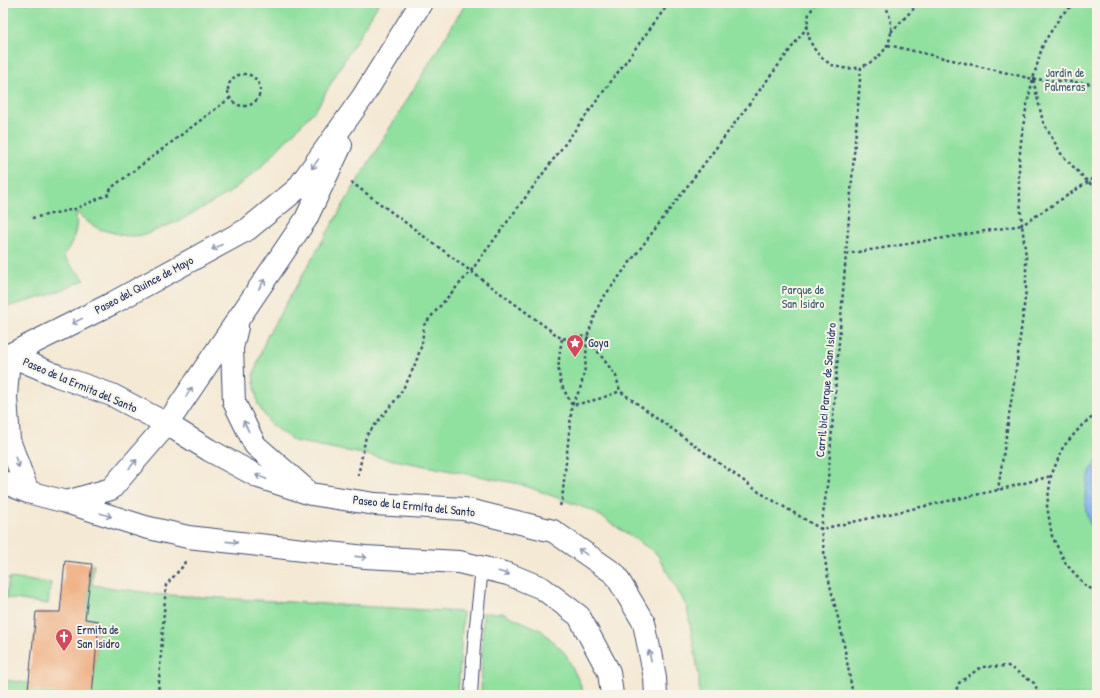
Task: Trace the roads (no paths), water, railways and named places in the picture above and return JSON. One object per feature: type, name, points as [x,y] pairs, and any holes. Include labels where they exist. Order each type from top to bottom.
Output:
[{"type":"street","name":"Paseo del Quince de Mayo","points":[[6,355],[111,304],[248,229],[296,189],[362,98],[421,3]]},
{"type":"street","name":"Paseo del Quince de Mayo","points":[[66,502],[111,489],[168,424],[306,219],[362,98]]},
{"type":"street","points":[[239,318],[232,348],[234,402],[255,444],[311,494]]},
{"type":"street","points":[[6,355],[6,397],[9,440],[28,492]]},
{"type":"street","name":"Paseo de la Ermita del Santo","points":[[6,355],[58,376],[112,395],[168,424],[209,450],[259,477],[311,494],[375,504],[464,508],[553,531],[615,574],[644,623],[656,695]]},
{"type":"street","points":[[3,482],[28,492],[66,502],[145,527],[188,537],[365,557],[459,562],[508,574],[542,588],[579,616],[609,672],[612,695]]},
{"type":"lane","points":[[471,695],[474,644],[482,568]]},
{"type":"water","points":[[1097,461],[1097,538],[1088,520],[1085,500],[1088,479]]},
{"type":"place","name":"Goya","points":[[575,358]]},
{"type":"place","name":"Ermita de San Isidro","points":[[64,652]]},
{"type":"park label","name":"Jardín de Palmeras","points":[[1065,80]]},
{"type":"park label","name":"Parque de San Isidro","points":[[803,297]]}]
